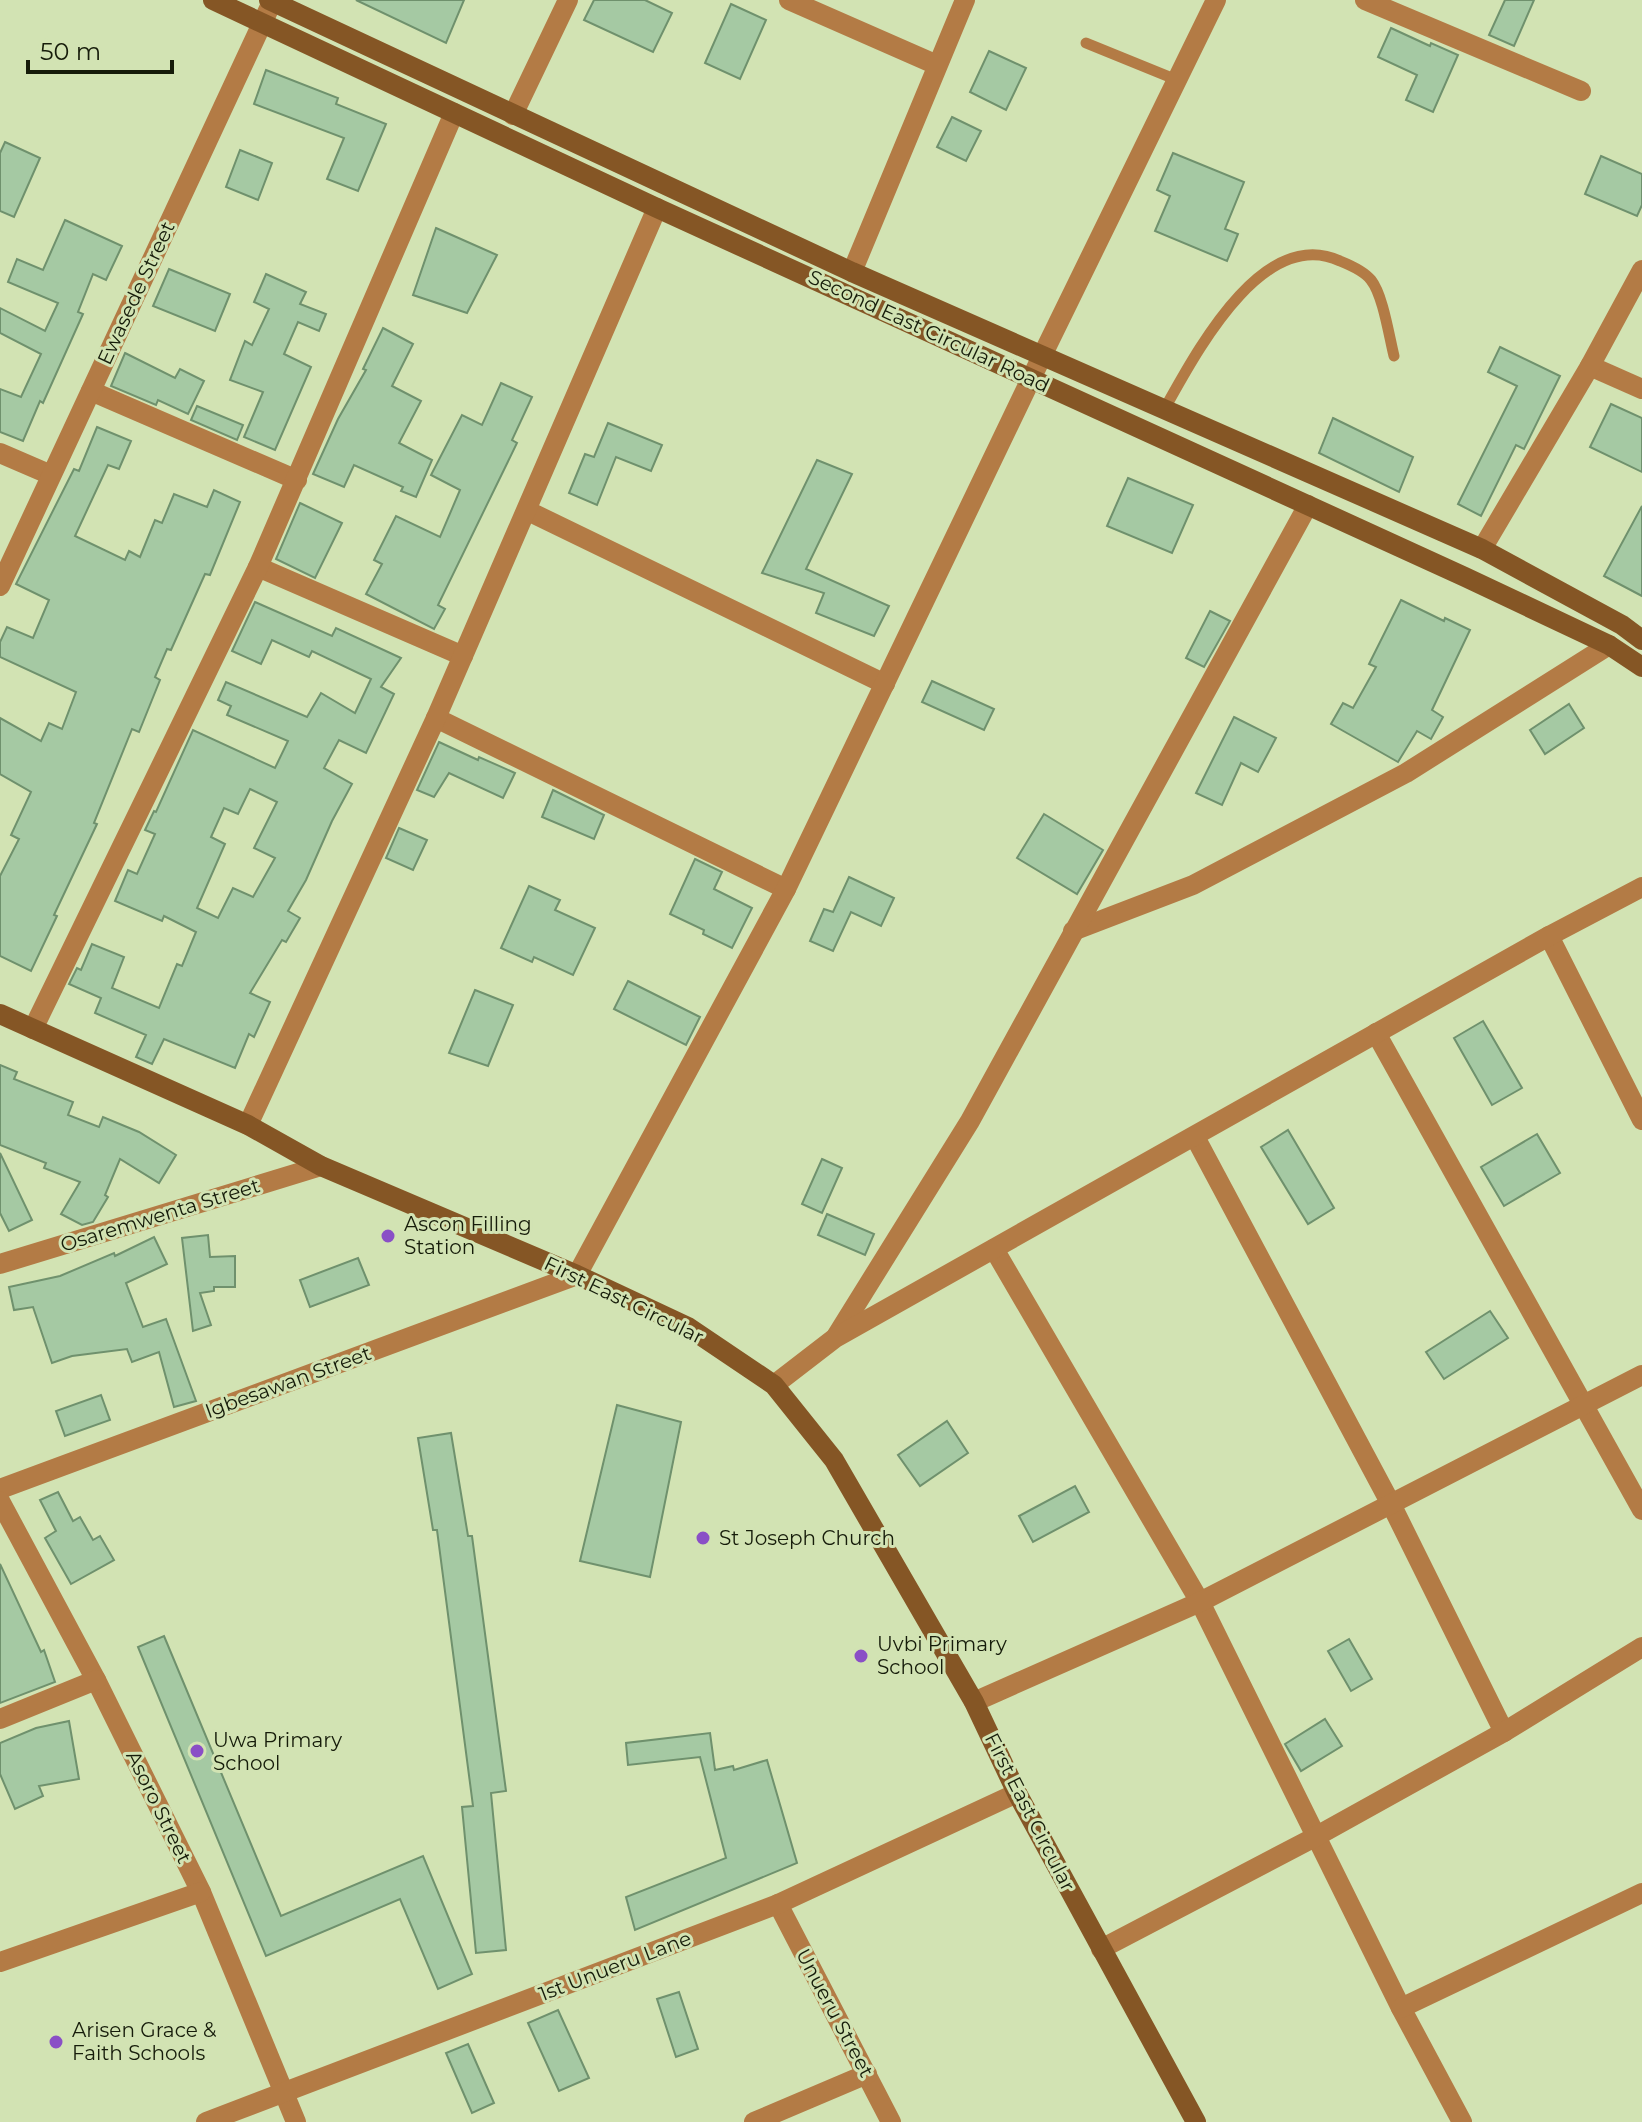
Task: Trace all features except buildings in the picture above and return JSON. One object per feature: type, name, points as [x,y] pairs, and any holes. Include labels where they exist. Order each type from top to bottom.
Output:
[{"type":"main road","name":"Second East Circular Road","points":[[213,0],[657,208],[855,296],[1609,645],[1642,667]]},
{"type":"main road","name":"Second East Circular Road","points":[[271,0],[852,272],[1482,549],[1622,625],[1642,640]]},
{"type":"main road","name":"First East Circular","points":[[0,1014],[248,1125],[321,1166],[577,1275],[688,1327],[774,1385],[834,1460],[974,1702],[1017,1793],[1196,2122]]},
{"type":"street","name":"Ewasede Street","points":[[0,586],[271,0]]},
{"type":"street","points":[[513,115],[568,0]]},
{"type":"street","points":[[789,0],[937,65]]},
{"type":"street","points":[[852,272],[965,0]]},
{"type":"street","points":[[577,1275],[786,889],[1216,0]]},
{"type":"street","points":[[1365,0],[1581,91]]},
{"type":"street","points":[[33,1029],[258,567],[454,113]]},
{"type":"street","points":[[248,1125],[436,718],[657,208]]},
{"type":"street","points":[[1482,549],[1590,366],[1642,270]]},
{"type":"street","points":[[1590,366],[1642,389]]},
{"type":"street","points":[[91,391],[297,480]]},
{"type":"street","points":[[0,453],[51,475]]},
{"type":"street","points":[[835,1338],[970,1121],[1308,505]]},
{"type":"street","points":[[528,511],[885,684]]},
{"type":"street","points":[[258,567],[463,656]]},
{"type":"street","points":[[1073,931],[1193,885],[1406,773],[1609,645]]},
{"type":"street","points":[[436,718],[786,889]]},
{"type":"street","points":[[774,1385],[835,1338],[1549,936],[1642,887]]},
{"type":"street","points":[[1549,936],[1642,1120]]},
{"type":"street","points":[[1376,1033],[1642,1510]]},
{"type":"street","points":[[1195,1137],[1392,1506],[1504,1732]]},
{"type":"street","name":"Osaremwenta Street","points":[[0,1264],[321,1166]]},
{"type":"street","points":[[994,1249],[1200,1602],[1401,2008],[1462,2122]]},
{"type":"street","name":"Igbesawan Street","points":[[0,1489],[577,1275]]},
{"type":"street","points":[[974,1702],[1200,1602],[1642,1375]]},
{"type":"street","name":"Asoro Street","points":[[0,1501],[96,1680],[201,1892],[296,2122]]},
{"type":"street","points":[[1101,1949],[1315,1837],[1504,1732],[1642,1647]]},
{"type":"street","points":[[0,1719],[96,1680]]},
{"type":"street","name":"1st Unueru Lane","points":[[206,2122],[778,1904],[1017,1793]]},
{"type":"street","points":[[0,1962],[201,1892]]},
{"type":"street","points":[[1401,2008],[1642,1893]]},
{"type":"street","name":"Unueru Street","points":[[778,1904],[891,2122]]},
{"type":"street","points":[[754,2122],[867,2074]]},
{"type":"lane","points":[[1086,43],[1177,80]]},
{"type":"lane","points":[[1165,408],[1200,347],[1234,300],[1276,265],[1300,254],[1331,256],[1371,279],[1394,356]]},
{"type":"place","name":"Ascon Filling Station","points":[[388,1236]]},
{"type":"place","name":"St Joseph Church","points":[[703,1538]]},
{"type":"place","name":"Uvbi Primary School","points":[[861,1656]]},
{"type":"place","name":"Uwa Primary School","points":[[197,1751]]},
{"type":"place","name":"Arisen Grace & Faith Schools","points":[[56,2042]]}]
